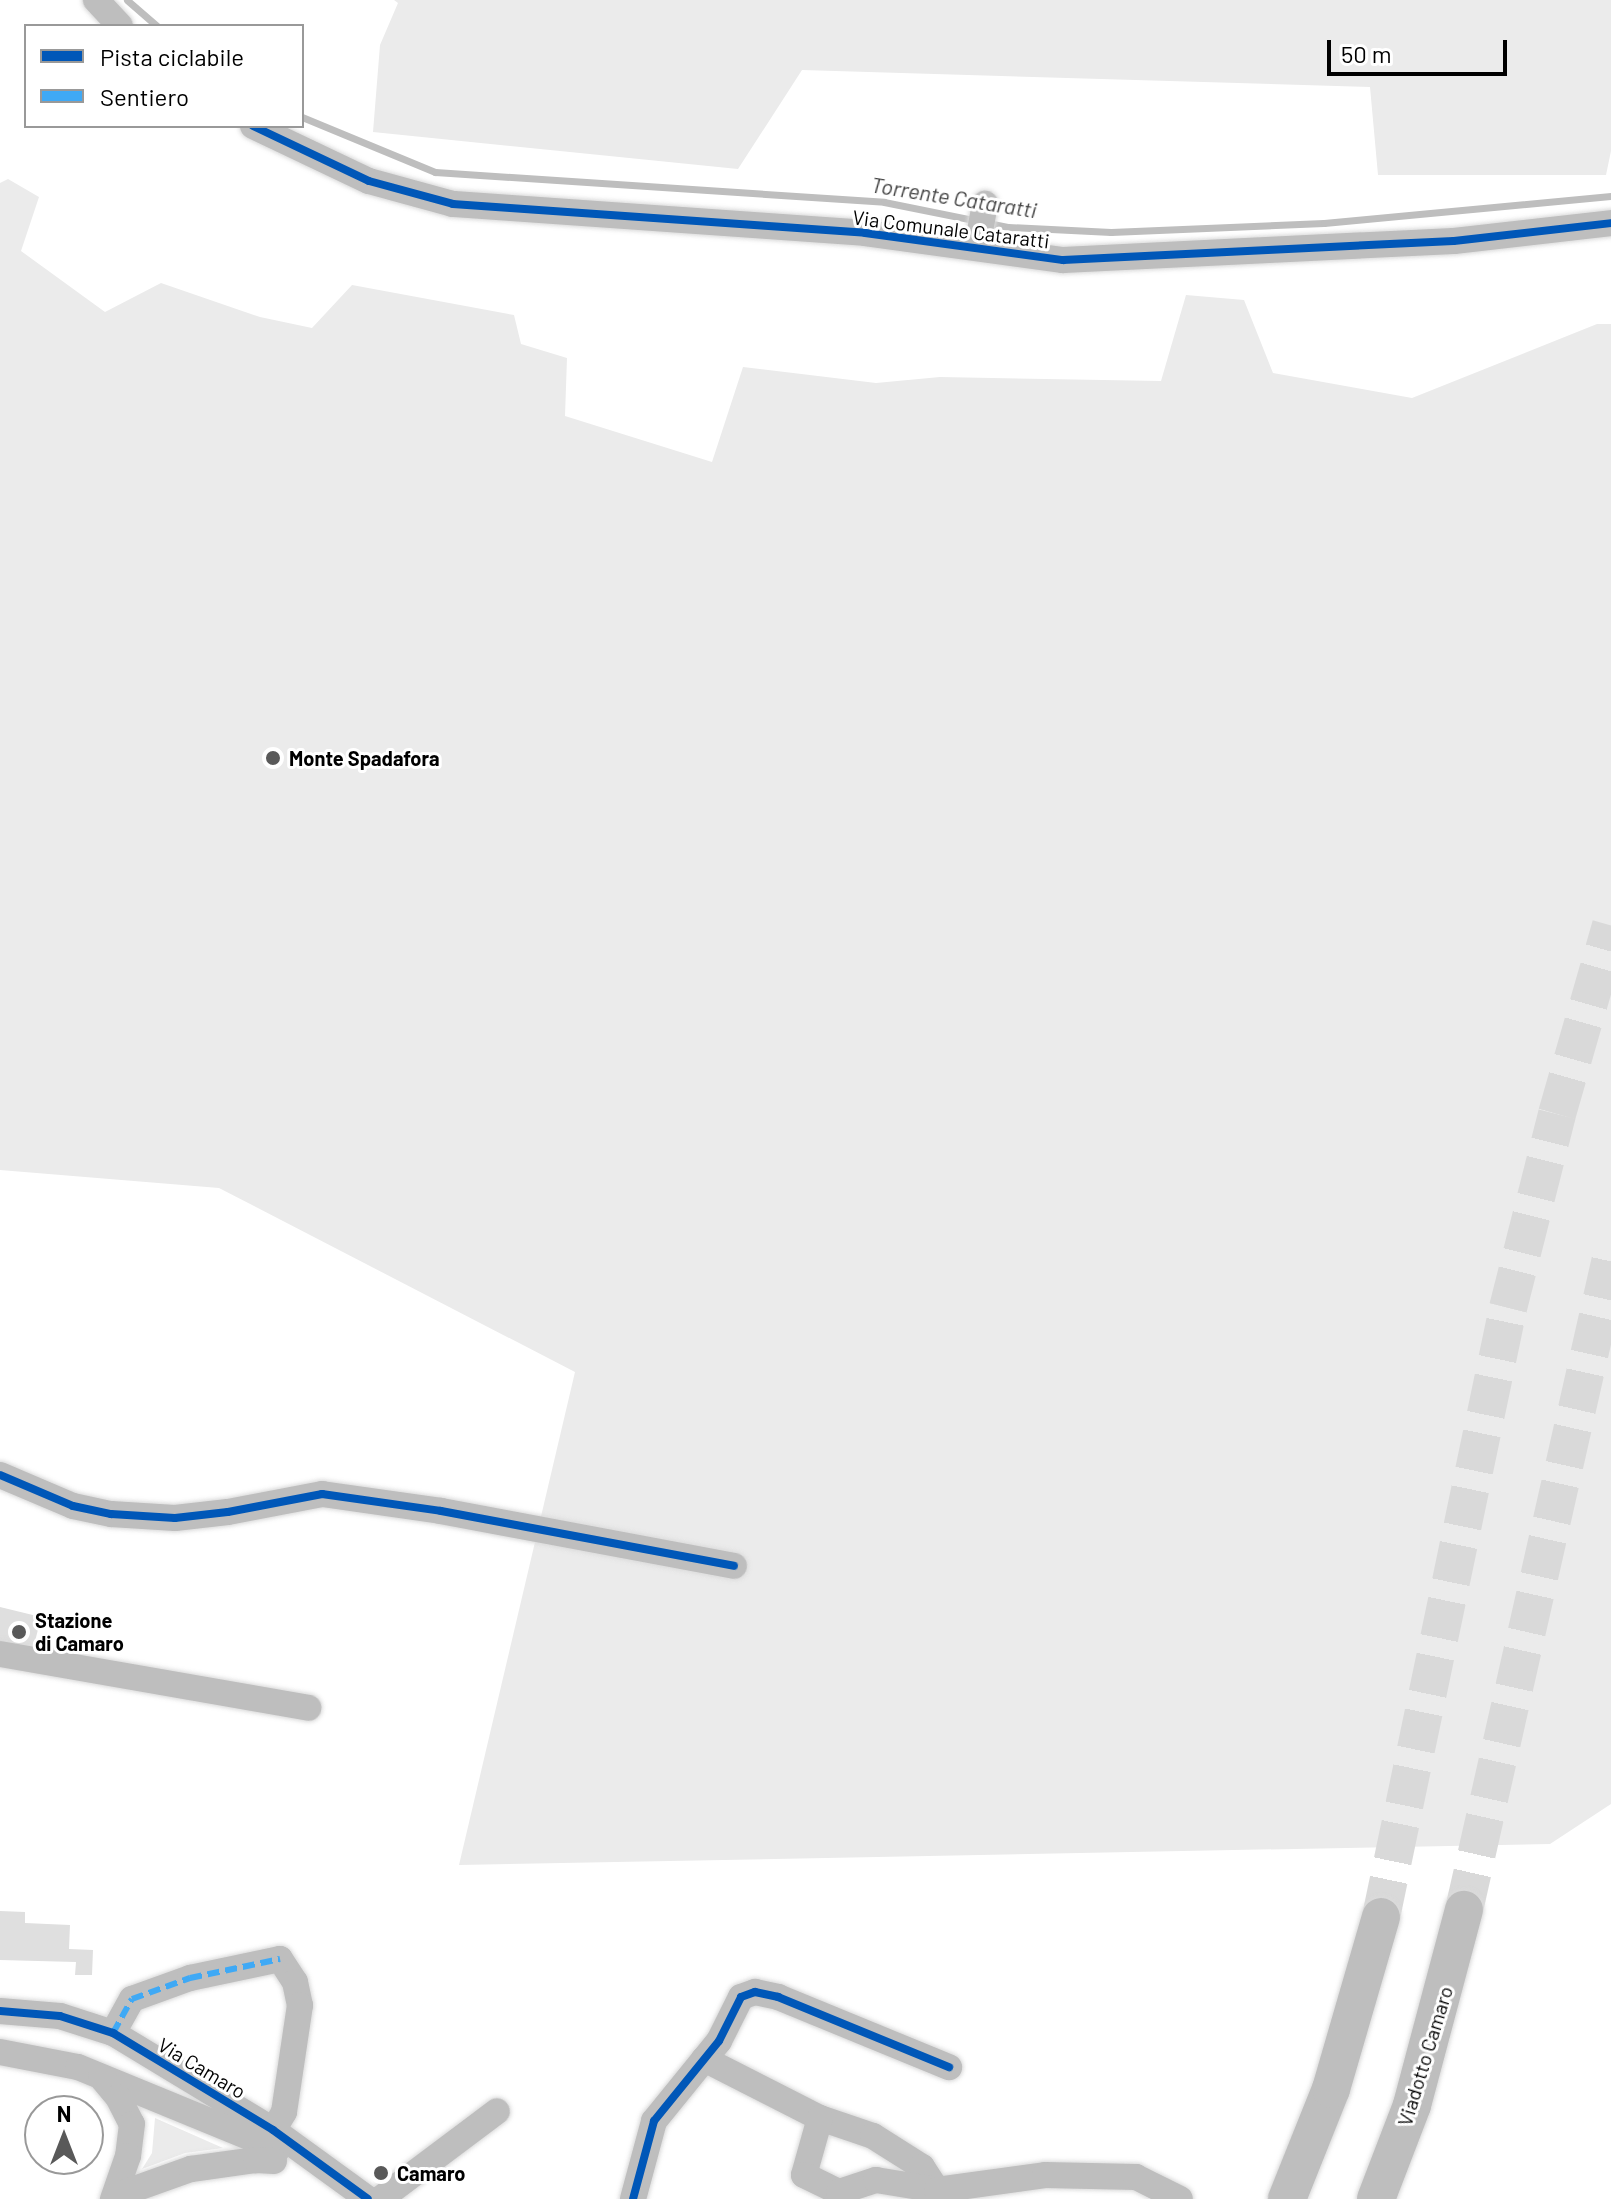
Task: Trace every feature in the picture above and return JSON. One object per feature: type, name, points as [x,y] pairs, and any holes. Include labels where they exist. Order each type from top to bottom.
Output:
[{"type":"highway","name":"Viadotto Camaro","points":[[1376,2199],[1412,2105],[1464,1910]]},
{"type":"highway","points":[[1287,2199],[1331,2089],[1381,1917]]},
{"type":"street","points":[[96,0],[118,24]]},
{"type":"street","name":"Via Comunale Cataratti","points":[[257,128],[369,181],[453,204],[865,233],[1063,260],[1454,241],[1611,223]]},
{"type":"street","points":[[977,247],[985,204]]},
{"type":"street","points":[[0,1475],[73,1506],[111,1514],[175,1518],[228,1512],[322,1494],[441,1511],[734,1566]]},
{"type":"street","points":[[0,1654],[308,1708]]},
{"type":"street","points":[[113,2033],[132,1999],[190,1978],[280,1959],[295,1982],[300,2005],[284,2112],[265,2144]]},
{"type":"street","points":[[633,2199],[654,2121],[719,2041],[741,1997],[755,1992],[778,1997],[949,2067]]},
{"type":"street","name":"Via Camaro","points":[[0,2011],[60,2016],[113,2033],[152,2056],[265,2144]]},
{"type":"street","name":"Via Camaro","points":[[0,2052],[59,2061],[265,2144]]},
{"type":"street","points":[[136,2090],[152,2056]]},
{"type":"street","points":[[704,2059],[820,2118],[873,2136],[922,2167],[936,2195]]},
{"type":"street","points":[[101,2077],[118,2097],[132,2124],[131,2145],[114,2197]]},
{"type":"street","points":[[380,2199],[497,2111]]},
{"type":"street","points":[[820,2118],[804,2175],[839,2192],[876,2180],[936,2195],[1045,2175],[1136,2177],[1180,2199]]},
{"type":"street","points":[[114,2197],[265,2144],[323,2167],[368,2199]]},
{"type":"shaded area","points":[[394,0],[1611,0],[1611,151],[1606,175],[1378,175],[1370,87],[802,70],[738,169],[373,132],[380,45],[398,3]]},
{"type":"shaded area","points":[[8,179],[39,197],[21,251],[105,312],[161,283],[260,317],[312,328],[352,285],[514,315],[521,344],[567,358],[565,416],[712,462],[743,367],[876,383],[940,377],[1161,381],[1186,295],[1244,300],[1273,373],[1412,398],[1597,324],[1611,324],[1611,1804],[1550,1844],[459,1865],[575,1372],[219,1188],[0,1170],[0,183]]},
{"type":"shaded area","points":[[155,2118],[223,2148],[185,2153],[142,2169],[152,2153]]},
{"type":"building","name":"Stazione di Camaro","points":[[0,1607],[41,1617],[32,1654],[0,1646]]},
{"type":"building","points":[[0,1911],[25,1912],[25,1923],[70,1925],[69,1949],[93,1950],[92,1975],[75,1975],[76,1962],[0,1960]]},
{"type":"waterway","name":"Torrente Cataratti","points":[[127,0],[155,24]]},
{"type":"waterway","name":"Torrente Cataratti","points":[[304,118],[435,172],[884,202],[1008,227],[1111,232],[1324,223],[1611,196]]},
{"type":"tunnel","points":[[1381,1917],[1508,1308],[1557,1114],[1611,926]]},
{"type":"tunnel","points":[[1464,1910],[1611,1258]]},
{"type":"marked path","points":[[113,2033],[132,1999],[190,1978],[280,1959]]},
{"type":"cycle path","points":[[257,128],[369,181],[453,204],[865,233],[1063,260],[1454,241],[1611,223]]},
{"type":"cycle path","points":[[0,1475],[73,1506],[111,1514],[175,1518],[228,1512],[322,1494],[441,1511],[734,1566]]},
{"type":"cycle path","points":[[633,2199],[654,2121],[719,2041],[741,1997],[755,1992],[778,1997],[949,2067]]},
{"type":"cycle path","points":[[0,2011],[60,2016],[113,2033],[273,2130],[368,2199]]},
{"type":"place","name":"Monte Spadafora","points":[[273,758]]},
{"type":"place","name":"Stazione di Camaro","points":[[19,1632]]},
{"type":"place","name":"Camaro","points":[[381,2173]]}]
